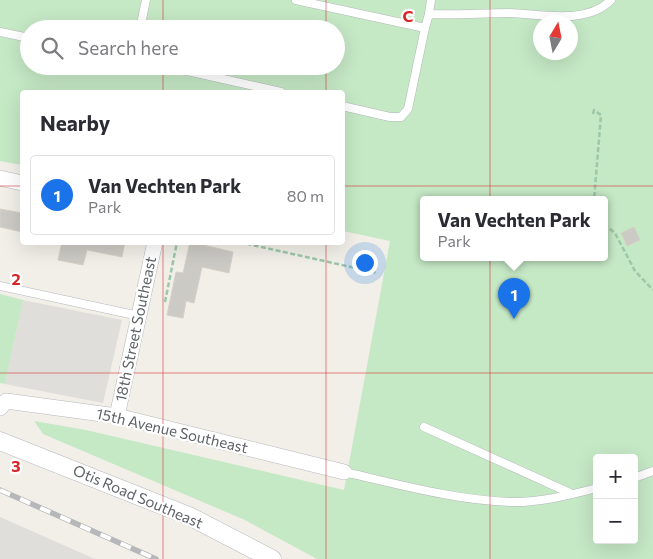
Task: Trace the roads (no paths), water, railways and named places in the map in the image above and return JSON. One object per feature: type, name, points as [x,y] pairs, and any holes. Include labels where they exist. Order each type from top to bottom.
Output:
[{"type":"street","points":[[0,178],[20,183]]},
{"type":"street","name":"18th Street Southeast","points":[[117,416],[154,245]]},
{"type":"street","name":"15th Avenue Southeast","points":[[0,408],[6,401],[117,416],[344,472]]},
{"type":"street","name":"Otis Road Southeast","points":[[0,441],[189,516],[272,559]]},
{"type":"lane","points":[[142,20],[146,0]]},
{"type":"lane","points":[[296,0],[425,28]]},
{"type":"lane","points":[[345,107],[390,117],[401,117],[408,109],[431,0]]},
{"type":"lane","points":[[429,14],[510,13],[551,16],[584,14],[605,6],[610,0]]},
{"type":"lane","points":[[0,32],[20,36]]},
{"type":"lane","points":[[204,75],[272,90]]},
{"type":"lane","points":[[0,286],[139,316]]},
{"type":"lane","points":[[424,427],[572,494]]},
{"type":"lane","points":[[638,477],[653,471]]},
{"type":"lane","points":[[344,472],[448,495],[511,502],[572,494],[593,489]]},
{"type":"railway","points":[[0,490],[156,559]]},
{"type":"place","name":"Van Vechten Park","points":[[514,319]]}]
